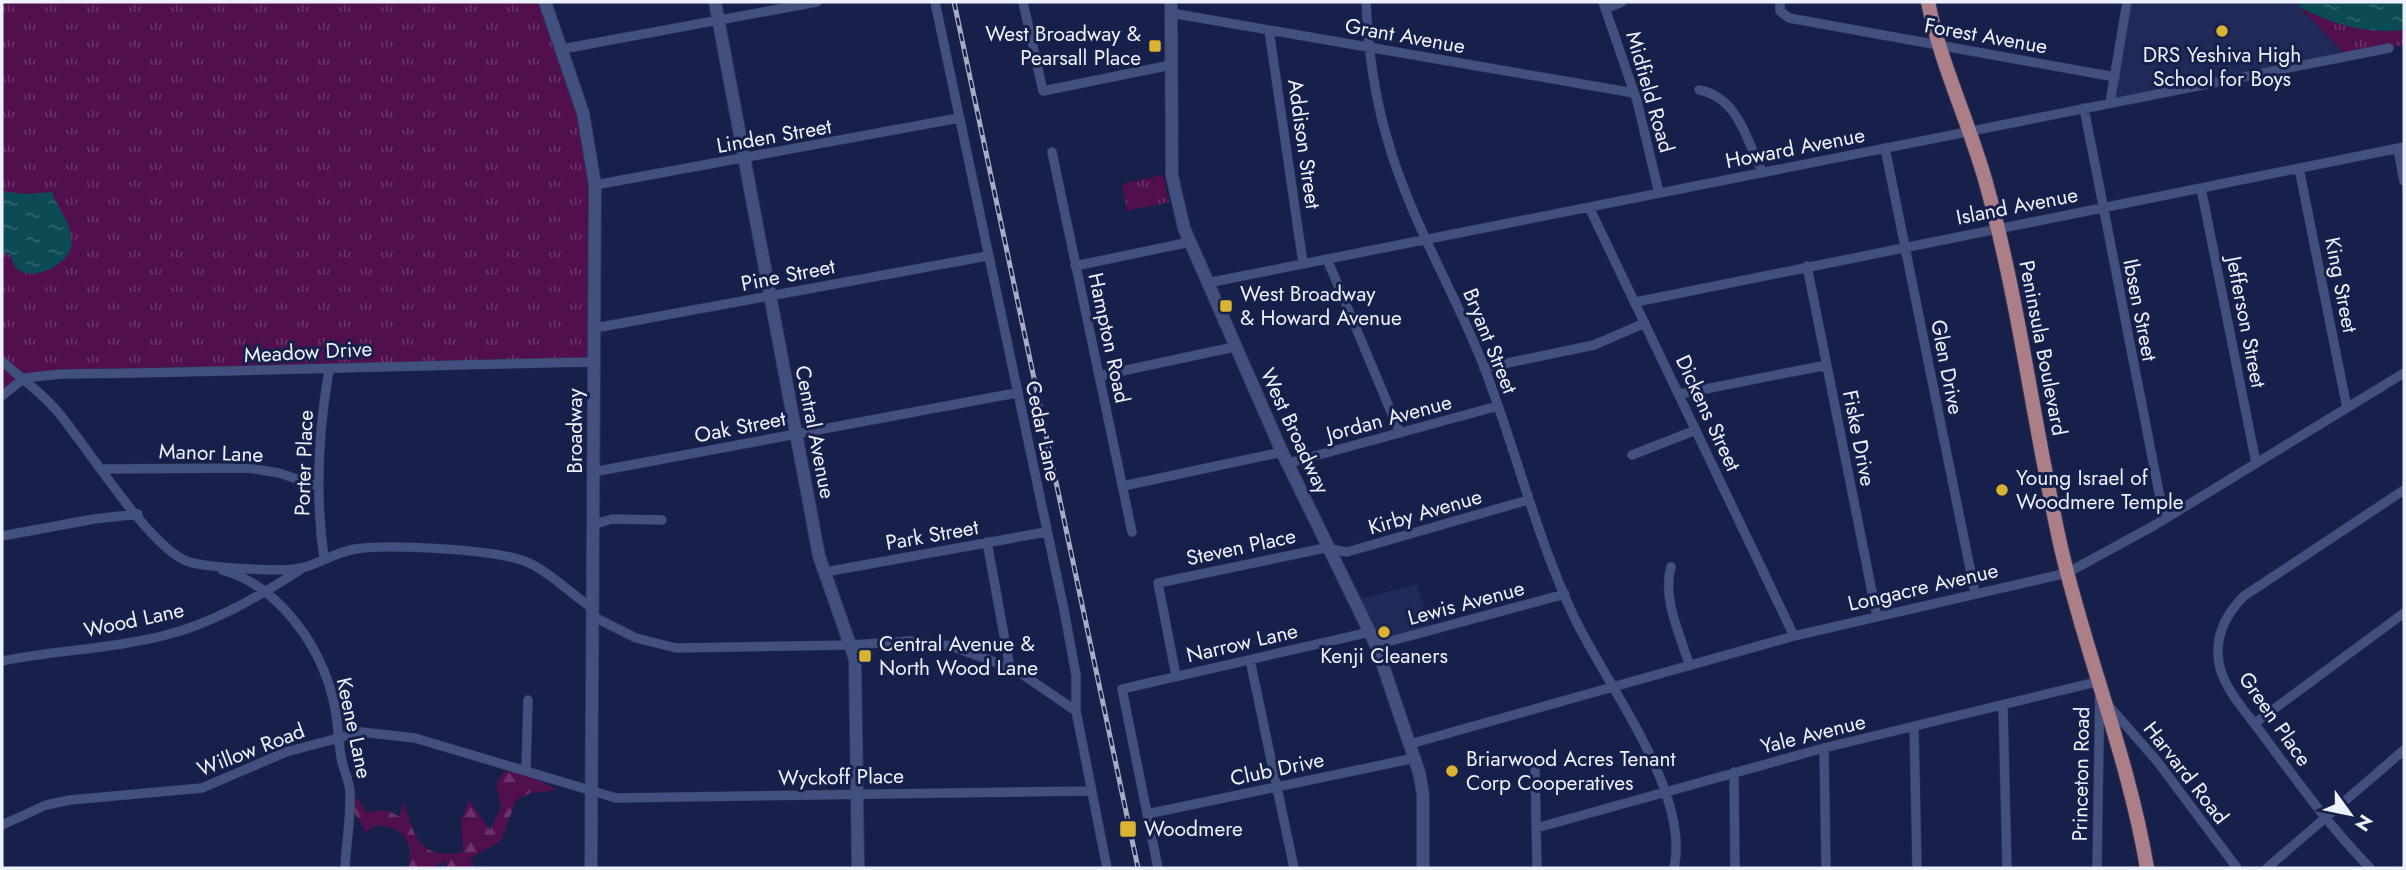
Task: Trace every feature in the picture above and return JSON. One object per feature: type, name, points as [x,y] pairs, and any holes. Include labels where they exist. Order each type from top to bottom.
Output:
[{"type":"main road","name":"Broadway","points":[[545,2],[583,113],[595,185],[591,868]]},
{"type":"main road","name":"Central Avenue","points":[[715,2],[819,556],[851,645],[857,680],[858,868]]},
{"type":"main road","name":"Peninsula Boulevard","points":[[1928,2],[1939,47],[1970,132],[1998,228],[2067,573],[2130,780],[2147,868]]},
{"type":"main road","name":"West Broadway","points":[[1171,7],[1172,176],[1178,208],[1234,347],[1376,645],[1415,758],[1423,793],[1423,868]]},
{"type":"street","points":[[562,49],[817,2]]},
{"type":"street","name":"Cedar Lane","points":[[935,2],[1076,675],[1076,711],[1107,868]]},
{"type":"street","points":[[1023,2],[1042,91],[1171,65]]},
{"type":"street","name":"Bryant Street","points":[[1366,2],[1370,47],[1387,139],[1427,239],[1484,368],[1528,500],[1565,594],[1653,761],[1676,832],[1677,853],[1674,868]]},
{"type":"street","points":[[1605,5],[1622,2]]},
{"type":"street","name":"Forest Avenue","points":[[1780,2],[1780,11],[1789,18],[2115,77]]},
{"type":"street","points":[[2110,103],[2127,2]]},
{"type":"street","name":"Midfield Road","points":[[1605,5],[1634,93],[1659,193]]},
{"type":"street","name":"Grant Avenue","points":[[1171,7],[1269,30],[1634,93]]},
{"type":"street","name":"Addison Street","points":[[1269,30],[1303,263]]},
{"type":"street","name":"Howard Avenue","points":[[1207,283],[2389,48]]},
{"type":"street","points":[[1699,90],[1726,101],[1734,110],[1762,172]]},
{"type":"street","name":"Ibsen Street","points":[[2084,108],[2164,518]]},
{"type":"street","name":"Linden Street","points":[[595,185],[960,118]]},
{"type":"street","name":"Glen Drive","points":[[1885,148],[1975,593]]},
{"type":"street","points":[[2401,148],[2404,181]]},
{"type":"street","name":"Island Avenue","points":[[1636,302],[2401,148]]},
{"type":"street","name":"Hampton Road","points":[[1052,152],[1132,532]]},
{"type":"street","name":"King Street","points":[[2299,169],[2347,408]]},
{"type":"street","name":"Jefferson Street","points":[[2201,188],[2256,463]]},
{"type":"street","name":"Dickens Street","points":[[1589,207],[1794,636]]},
{"type":"street","points":[[1075,266],[1191,242]]},
{"type":"street","name":"Pine Street","points":[[595,328],[987,256]]},
{"type":"street","points":[[1327,259],[1400,433]]},
{"type":"street","name":"Fiske Drive","points":[[1807,266],[1877,617]]},
{"type":"street","points":[[1484,368],[1594,345],[1645,323]]},
{"type":"street","points":[[1099,376],[1234,347]]},
{"type":"street","name":"Keene Lane","points":[[2,361],[24,378],[56,410],[101,469],[171,551],[185,561],[234,574],[265,592],[291,618],[314,652],[334,699],[350,793],[345,868]]},
{"type":"street","name":"Meadow Drive","points":[[24,378],[61,374],[594,362]]},
{"type":"street","points":[[1680,394],[1827,365]]},
{"type":"street","name":"Porter Place","points":[[324,558],[318,486],[321,418],[329,370]]},
{"type":"street","name":"Longacre Avenue","points":[[1410,744],[1612,685],[1794,636],[2067,573],[2164,518],[2404,373]]},
{"type":"street","points":[[2,396],[24,378]]},
{"type":"street","name":"Oak Street","points":[[593,472],[1016,393]]},
{"type":"street","name":"Jordan Avenue","points":[[1123,486],[1286,458],[1400,433],[1498,406]]},
{"type":"street","points":[[1632,455],[1696,430]]},
{"type":"street","name":"Manor Lane","points":[[101,469],[248,468],[279,473],[318,486]]},
{"type":"street","name":"Green Place","points":[[2370,868],[2324,819],[2230,689],[2221,669],[2219,635],[2225,620],[2244,596],[2404,490]]},
{"type":"street","name":"Kirby Avenue","points":[[1331,551],[1347,552],[1528,500]]},
{"type":"street","points":[[2,536],[138,514]]},
{"type":"street","points":[[594,523],[612,519],[662,520]]},
{"type":"street","name":"Park Street","points":[[825,572],[1046,532]]},
{"type":"street","points":[[987,542],[1010,668]]},
{"type":"street","name":"Wood Lane","points":[[2,662],[168,635],[209,620],[324,558],[368,548],[510,557],[543,571],[594,613],[636,638],[676,648],[851,645],[910,641],[934,643],[975,653],[1010,668],[1076,711]]},
{"type":"street","name":"Steven Place","points":[[1176,676],[1158,583],[1325,548],[1331,551]]},
{"type":"street","points":[[209,567],[302,569]]},
{"type":"street","points":[[1671,567],[1667,579],[1668,595],[1689,664]]},
{"type":"street","name":"Lewis Avenue","points":[[1376,645],[1565,594]]},
{"type":"street","points":[[2255,723],[2404,613]]},
{"type":"street","name":"Narrow Lane","points":[[1147,814],[1122,689],[1370,632]]},
{"type":"street","points":[[1250,660],[1294,868]]},
{"type":"street","name":"Yale Avenue","points":[[1536,828],[1824,748],[2100,681]]},
{"type":"street","name":"Princeton Road","points":[[2097,868],[2100,681]]},
{"type":"street","points":[[526,770],[528,700]]},
{"type":"street","name":"Harvard Road","points":[[2106,702],[2157,761],[2237,868]]},
{"type":"street","points":[[2003,705],[2007,868]]},
{"type":"street","points":[[1914,726],[1917,868]]},
{"type":"street","name":"Willow Road","points":[[2,825],[46,805],[70,800],[202,788],[286,752],[361,732],[382,732],[526,770],[592,791]]},
{"type":"street","points":[[1824,748],[1826,868]]},
{"type":"street","points":[[2267,868],[2404,750]]},
{"type":"street","name":"Club Drive","points":[[1147,814],[1415,758]]},
{"type":"street","points":[[1535,768],[1537,868]]},
{"type":"street","points":[[1734,772],[1735,868]]},
{"type":"street","name":"Wyckoff Place","points":[[592,791],[616,798],[1092,791]]},
{"type":"street","points":[[1147,814],[1158,868]]},
{"type":"shaded area","name":"DRS Yeshiva High School for Boys","points":[[2127,2],[2300,2],[2299,7],[2346,55],[2110,101]]},
{"type":"shaded area","points":[[1417,584],[1430,628],[1378,644],[1359,599]]},
{"type":"green space","points":[[2,2],[543,2],[564,62],[588,157],[588,358],[24,378],[2,398]]},
{"type":"green space","points":[[2299,7],[2350,27],[2376,31],[2404,30],[2404,45],[2346,55]]},
{"type":"green space","points":[[1163,175],[1169,202],[1127,211],[1122,184]]},
{"type":"green space","points":[[504,772],[526,773],[557,790],[530,793],[516,800],[501,841],[470,858],[474,868],[448,868],[445,860],[433,868],[408,868],[410,850],[404,836],[383,826],[373,826],[366,833],[353,810],[356,796],[367,813],[383,810],[399,817],[404,801],[415,835],[421,843],[437,853],[463,852],[461,822],[469,800],[490,830],[501,807],[496,784]]},
{"type":"water","points":[[2300,2],[2404,2],[2404,30],[2376,31],[2350,27],[2299,7]]},
{"type":"water","points":[[2,191],[25,194],[52,192],[72,239],[68,254],[57,265],[40,272],[24,273],[17,269],[10,255],[2,253]]},
{"type":"railway","points":[[954,2],[1138,868]]},
{"type":"place","name":"DRS Yeshiva High School for Boys","points":[[2222,31]]},
{"type":"place","name":"West Broadway & Pearsall Place","points":[[1155,46]]},
{"type":"place","name":"West Broadway & Howard Avenue","points":[[1226,306]]},
{"type":"place","name":"Young Israel of Woodmere Temple","points":[[2002,490]]},
{"type":"place","name":"Kenji Cleaners","points":[[1384,632]]},
{"type":"place","name":"Central Avenue & North Wood Lane","points":[[865,656]]},
{"type":"place","name":"Briarwood Acres Tenant Corp Cooperatives","points":[[1452,771]]},
{"type":"place","name":"Woodmere","points":[[1128,829]]}]
